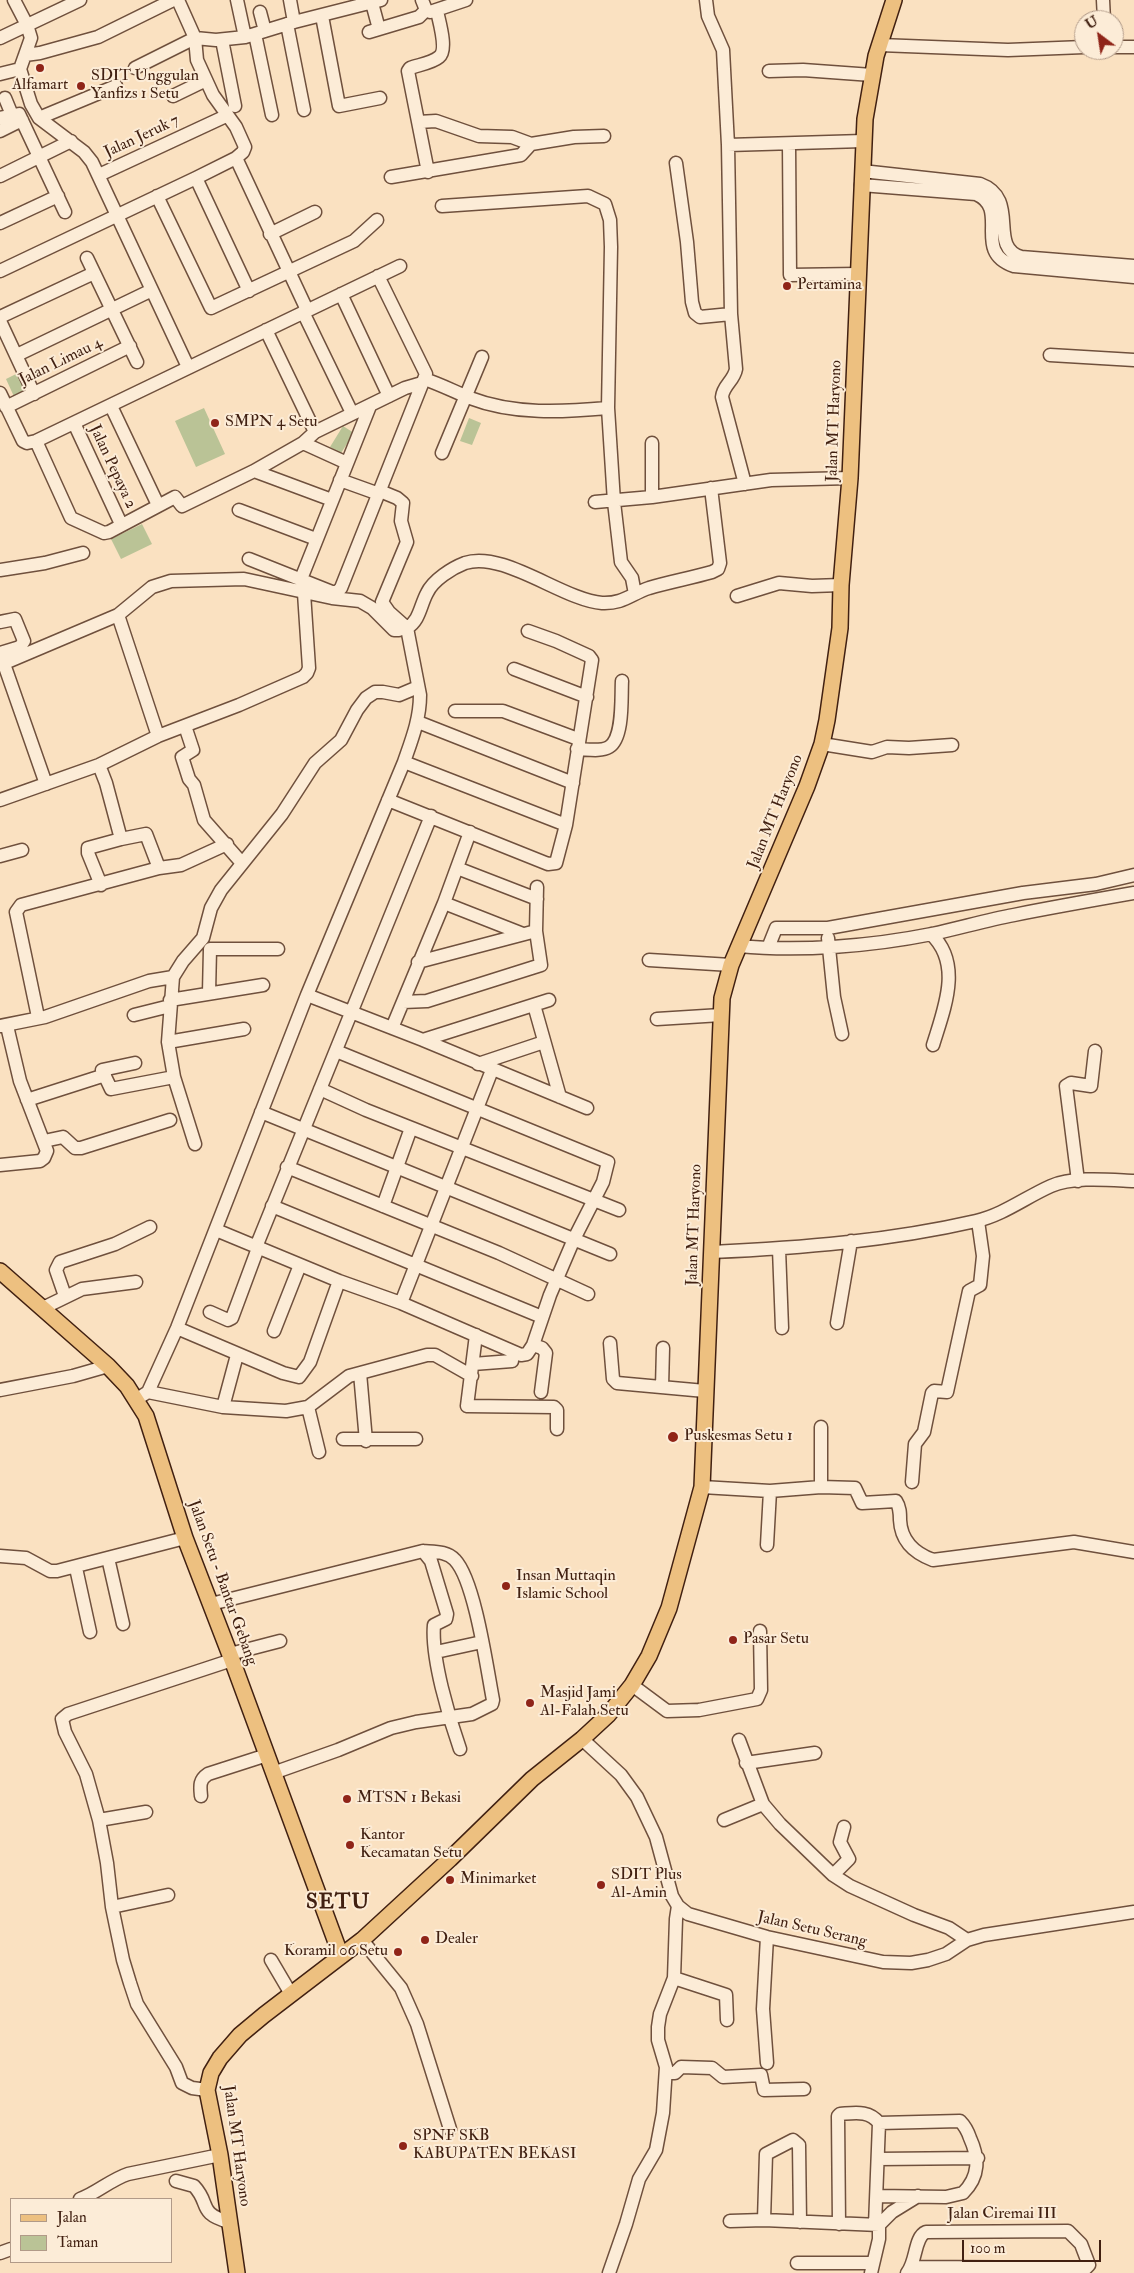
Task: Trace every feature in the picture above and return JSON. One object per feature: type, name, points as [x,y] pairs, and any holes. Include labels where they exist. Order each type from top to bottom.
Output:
[{"type":"main road","name":"Jalan MT Haryono","points":[[237,2273],[220,2156],[207,2090],[211,2073],[240,2035],[362,1940],[450,1859],[532,1779],[582,1739],[619,1703],[632,1685],[655,1643],[669,1608],[702,1487],[720,1015],[724,990],[731,965],[807,786],[822,744],[840,628],[841,585],[850,478],[863,141],[872,75],[894,0]]},
{"type":"main road","name":"Jalan Setu - Bantar Gebang","points":[[0,1271],[143,1396],[146,1416],[185,1538],[341,1956]]},
{"type":"street","points":[[14,0],[27,25],[31,42],[20,69],[28,96],[39,118],[54,131],[71,141],[87,156],[99,175],[188,367]]},
{"type":"street","points":[[0,38],[80,0]]},
{"type":"street","points":[[25,55],[40,53],[98,37],[173,0]]},
{"type":"street","points":[[0,271],[196,178],[236,158],[243,152],[245,147],[236,127],[226,116],[206,80],[196,56],[199,39],[178,0]]},
{"type":"street","points":[[238,0],[255,34],[272,115]]},
{"type":"street","points":[[290,0],[291,23],[304,110]]},
{"type":"street","points":[[135,68],[199,39],[219,40],[255,34],[322,16],[340,6],[376,2],[374,30],[419,17],[428,7],[466,0]]},
{"type":"street","points":[[706,0],[708,16],[723,50],[728,145],[731,314],[736,369],[735,376],[722,390],[722,397],[745,484]]},
{"type":"street","points":[[428,7],[443,46],[442,53],[438,58],[410,68],[408,71],[428,172]]},
{"type":"street","points":[[255,34],[260,12]]},
{"type":"street","points":[[322,16],[338,106],[380,98]]},
{"type":"street","points":[[219,40],[235,106]]},
{"type":"street","points":[[880,45],[1008,50],[1074,47]]},
{"type":"street","points":[[0,74],[20,69]]},
{"type":"street","points":[[768,71],[803,70],[872,75]]},
{"type":"street","points":[[173,96],[206,80]]},
{"type":"street","points":[[39,118],[116,86]]},
{"type":"street","points":[[6,98],[11,118],[40,157],[65,212]]},
{"type":"street","name":"Jalan Jeruk 7","points":[[99,175],[226,116]]},
{"type":"street","points":[[0,131],[11,118]]},
{"type":"street","points":[[418,122],[436,121],[479,136],[512,137],[531,144],[574,137],[604,136]]},
{"type":"street","points":[[0,176],[71,141]]},
{"type":"street","points":[[728,145],[863,141]]},
{"type":"street","points":[[392,178],[467,163],[521,155],[531,144]]},
{"type":"street","points":[[789,144],[790,275],[858,274]]},
{"type":"street","points":[[236,158],[352,413]]},
{"type":"street","points":[[676,163],[687,242],[692,302],[695,313],[700,317],[731,314]]},
{"type":"street","points":[[196,178],[249,291]]},
{"type":"street","points":[[862,178],[896,182],[980,184],[990,188],[1000,202],[1006,247],[1011,254],[1050,264],[1134,277]]},
{"type":"street","points":[[0,223],[58,196]]},
{"type":"street","points":[[158,196],[210,307],[215,308],[354,241],[377,220]]},
{"type":"street","points":[[442,206],[588,196],[605,204],[610,220],[608,408],[614,502],[621,562],[632,578],[635,594]]},
{"type":"street","points":[[270,234],[315,212]]},
{"type":"street","points":[[87,258],[137,362]]},
{"type":"street","points":[[1050,264],[1134,266]]},
{"type":"street","points":[[0,393],[23,441],[27,443],[36,441],[400,266]]},
{"type":"street","points":[[34,394],[0,319],[94,273]]},
{"type":"street","points":[[1,660],[118,615],[152,586],[171,581],[244,579],[332,592],[339,590],[380,493],[426,373],[378,276]]},
{"type":"street","points":[[17,355],[152,290]]},
{"type":"street","points":[[341,294],[389,396]]},
{"type":"street","points":[[266,330],[315,432]]},
{"type":"street","name":"Jalan Limau 4","points":[[6,407],[130,346]]},
{"type":"street","points":[[1050,355],[1134,360]]},
{"type":"street","points":[[442,453],[482,357]]},
{"type":"street","points":[[36,441],[71,518],[104,533],[176,497],[182,506],[254,471],[303,443],[315,432],[423,381],[503,406],[548,413],[608,408]]},
{"type":"street","points":[[111,406],[158,505]]},
{"type":"street","points":[[301,579],[370,406]]},
{"type":"street","name":"Jalan Pepaya 2","points":[[74,423],[121,524]]},
{"type":"street","points":[[303,443],[347,463]]},
{"type":"street","points":[[652,443],[652,497]]},
{"type":"street","points":[[254,471],[332,500]]},
{"type":"street","points":[[595,502],[614,502],[795,478],[850,478]]},
{"type":"street","points":[[340,480],[397,498],[403,503],[401,521],[408,542],[382,602],[389,612],[406,628],[413,689],[420,706],[418,722],[404,762],[307,994],[177,1328],[143,1396],[223,1407],[272,1411],[308,1407],[345,1378],[435,1355],[473,1370],[512,1361]]},
{"type":"street","points":[[249,559],[301,579],[309,588],[367,603],[394,630],[406,628],[416,621],[432,584],[460,566],[474,562],[489,563],[514,570],[592,601],[620,602],[635,594],[712,572],[720,567],[710,488]]},
{"type":"street","points":[[239,510],[316,539]]},
{"type":"street","points":[[0,570],[45,563],[83,553]]},
{"type":"street","points":[[737,596],[779,583],[812,586],[841,585]]},
{"type":"street","points":[[0,800],[99,765],[158,736],[279,688],[307,674],[309,668],[309,588]]},
{"type":"street","points":[[118,615],[158,736]]},
{"type":"street","points":[[0,622],[15,619],[24,641],[20,647],[1,660]]},
{"type":"street","points":[[388,800],[553,865],[557,861],[566,825],[587,697],[590,657],[556,641],[528,631]]},
{"type":"street","points":[[1,660],[46,784]]},
{"type":"street","points":[[514,669],[587,697]]},
{"type":"street","points":[[455,711],[503,711],[578,744],[606,748],[614,742],[620,728],[622,681]]},
{"type":"street","points":[[195,1144],[174,1077],[168,1042],[173,977],[183,961],[203,938],[216,898],[241,862],[282,814],[315,763],[341,740],[357,710],[366,698],[380,691],[396,695],[413,689]]},
{"type":"street","points":[[418,722],[572,783]]},
{"type":"street","points":[[185,726],[192,750],[182,757],[189,779],[194,785],[201,815],[206,824],[227,844],[241,862]]},
{"type":"street","points":[[822,744],[872,752],[888,746],[909,748],[952,745]]},
{"type":"street","points":[[404,762],[566,825]]},
{"type":"street","points":[[99,765],[106,783],[121,839]]},
{"type":"street","points":[[210,1312],[228,1320],[232,1318],[287,1167],[431,816]]},
{"type":"street","points":[[392,1028],[444,903],[470,832]]},
{"type":"street","points":[[101,885],[88,853],[88,848],[146,834],[159,868]]},
{"type":"street","points":[[38,1018],[17,909],[21,905],[159,868],[181,865],[227,844]]},
{"type":"street","points":[[0,856],[22,850]]},
{"type":"street","points":[[403,1002],[427,1001],[537,968],[541,965],[542,960],[536,932],[537,893],[457,868]]},
{"type":"street","points":[[768,948],[775,928],[828,928],[1023,893],[1096,884],[1134,875]]},
{"type":"street","points":[[1013,915],[1023,893]]},
{"type":"street","points":[[739,946],[768,948],[828,946],[931,934],[1013,915],[1134,893]]},
{"type":"street","points":[[444,903],[523,934]]},
{"type":"street","points":[[828,928],[828,946],[834,997],[842,1034]]},
{"type":"street","points":[[418,962],[536,932]]},
{"type":"street","points":[[931,934],[944,949],[948,974],[944,1007],[933,1046]]},
{"type":"street","points":[[210,994],[210,949],[278,949]]},
{"type":"street","points":[[650,960],[731,965]]},
{"type":"street","points":[[0,1165],[42,1160],[47,1151],[20,1081],[3,1026],[38,1018],[149,981],[173,977]]},
{"type":"street","points":[[134,1015],[170,1003],[263,985]]},
{"type":"street","points":[[307,994],[587,1108]]},
{"type":"street","points":[[423,1040],[549,1000]]},
{"type":"street","points":[[534,1005],[560,1097]]},
{"type":"street","points":[[657,1019],[720,1015]]},
{"type":"street","points":[[168,1042],[244,1029]]},
{"type":"street","points":[[478,1064],[544,1042]]},
{"type":"street","points":[[216,1230],[300,1266],[401,1304],[524,1356],[533,1345],[542,1317],[574,1239],[603,1182],[608,1162],[336,1051]]},
{"type":"street","points":[[1078,1181],[1066,1086],[1072,1083],[1091,1086],[1095,1051]]},
{"type":"street","points":[[135,1063],[102,1070],[112,1090],[174,1077]]},
{"type":"street","points":[[401,1304],[492,1070]]},
{"type":"street","points":[[27,1100],[105,1075]]},
{"type":"street","points":[[320,1089],[411,1128],[619,1210]]},
{"type":"street","points":[[261,1112],[610,1254]]},
{"type":"street","points":[[44,1141],[63,1137],[75,1148],[82,1148],[170,1120]]},
{"type":"street","points":[[383,1206],[411,1128]]},
{"type":"street","points":[[287,1167],[432,1225],[588,1294]]},
{"type":"street","points":[[712,1252],[779,1249],[916,1234],[978,1221],[1010,1208],[1052,1185],[1078,1181],[1134,1181]]},
{"type":"street","points":[[272,1206],[542,1317]]},
{"type":"street","points":[[912,1482],[916,1444],[924,1432],[932,1392],[947,1392],[969,1291],[980,1285],[983,1256],[978,1221]]},
{"type":"street","points":[[65,1296],[56,1270],[60,1262],[115,1244],[150,1227]]},
{"type":"street","points":[[837,1323],[851,1241]]},
{"type":"street","points":[[779,1249],[782,1328]]},
{"type":"street","points":[[274,1331],[300,1266]]},
{"type":"street","points":[[177,1328],[295,1377],[302,1374],[310,1362],[339,1281]]},
{"type":"street","points":[[43,1308],[82,1289],[136,1282]]},
{"type":"street","points":[[476,1335],[467,1406],[554,1407],[557,1410],[557,1429]]},
{"type":"street","points":[[610,1343],[614,1381],[705,1391]]},
{"type":"street","points":[[533,1345],[542,1348],[546,1353],[541,1392]]},
{"type":"street","points":[[662,1387],[663,1348]]},
{"type":"street","points":[[223,1407],[238,1354]]},
{"type":"street","points":[[0,1390],[73,1376],[108,1366]]},
{"type":"street","points":[[360,1373],[366,1441]]},
{"type":"street","points":[[308,1407],[318,1452]]},
{"type":"street","points":[[821,1487],[822,1427]]},
{"type":"street","points":[[343,1439],[366,1441],[416,1439]]},
{"type":"street","points":[[702,1487],[770,1492],[821,1487],[855,1488],[859,1500],[864,1503],[896,1502],[899,1505],[900,1525],[906,1542],[916,1551],[933,1560],[1054,1543],[1074,1542],[1134,1552]]},
{"type":"street","points":[[767,1545],[770,1492]]},
{"type":"street","points":[[0,1556],[26,1558],[50,1571],[76,1568],[185,1538]]},
{"type":"street","points":[[211,1604],[422,1551],[438,1552],[455,1560],[462,1571],[468,1587],[482,1642],[493,1702],[485,1709],[472,1714],[449,1716],[392,1728],[273,1773]]},
{"type":"street","points":[[422,1551],[431,1561],[447,1616],[446,1619],[434,1625],[436,1652],[449,1716],[460,1749]]},
{"type":"street","points":[[108,1558],[123,1624]]},
{"type":"street","points":[[76,1568],[90,1632]]},
{"type":"street","points":[[632,1685],[667,1711],[700,1710],[756,1699],[761,1690],[760,1631]]},
{"type":"street","points":[[207,2090],[192,2088],[182,2083],[176,2067],[137,2004],[123,1960],[112,1907],[107,1862],[99,1820],[86,1774],[62,1719],[64,1716],[280,1641]]},
{"type":"street","points":[[436,1652],[482,1642]]},
{"type":"street","points":[[582,1739],[629,1784],[652,1839],[672,1896],[678,1906],[674,1978],[660,2014],[658,2026],[658,2040],[666,2062],[663,2113],[656,2150],[639,2179],[613,2272]]},
{"type":"street","points":[[739,1740],[746,1763],[763,1804],[780,1824],[832,1875],[850,1886],[914,1915],[949,1928],[967,1940]]},
{"type":"street","points":[[746,1763],[815,1753]]},
{"type":"street","points":[[201,1796],[200,1784],[202,1779],[208,1774],[267,1756]]},
{"type":"street","points":[[724,1820],[763,1804]]},
{"type":"street","points":[[99,1820],[146,1812]]},
{"type":"street","points":[[832,1875],[849,1859],[840,1842],[844,1827]]},
{"type":"street","points":[[112,1907],[168,1895]]},
{"type":"street","name":"Jalan Setu Serang","points":[[678,1906],[688,1914],[768,1937],[883,1962],[911,1963],[946,1954],[967,1940],[997,1933],[1134,1912]]},
{"type":"street","points":[[767,2063],[763,2009],[768,1937]]},
{"type":"street","points":[[362,1940],[381,1961],[401,1988],[418,2024],[450,2129]]},
{"type":"street","points":[[270,1960],[291,1994]]},
{"type":"street","points":[[674,1978],[726,1995],[727,2020]]},
{"type":"street","points":[[666,2073],[674,2073],[681,2067],[712,2068],[723,2076],[761,2076],[764,2090],[804,2089]]},
{"type":"street","points":[[797,2263],[871,2268],[879,2239],[877,2196],[879,2123],[874,2116],[867,2113],[842,2114],[838,2116],[839,2224]]},
{"type":"street","points":[[877,2196],[946,2197],[963,2193],[972,2180],[978,2158],[967,2131],[960,2121],[879,2123]]},
{"type":"street","points":[[764,2220],[766,2154],[793,2140],[799,2144],[800,2222]]},
{"type":"street","points":[[83,2198],[93,2194],[109,2182],[128,2174],[220,2156]]},
{"type":"street","points":[[878,2159],[978,2158]]},
{"type":"street","points":[[176,2181],[194,2186],[207,2212],[214,2218],[229,2222]]},
{"type":"street","points":[[730,2221],[764,2220],[877,2225],[892,2212],[919,2196]]},
{"type":"street","name":"Jalan Ciremai III","points":[[910,2270],[918,2239],[922,2233],[1068,2231],[1081,2244],[1087,2257],[1087,2268],[1044,2270]]},
{"type":"street","points":[[910,2270],[1044,2270]]},
{"type":"green space","points":[[18,373],[28,395],[16,401],[6,379]]},
{"type":"green space","points":[[204,408],[225,454],[196,467],[175,421]]},
{"type":"green space","points":[[469,418],[481,423],[472,445],[460,441]]},
{"type":"green space","points":[[343,426],[354,433],[341,453],[330,447]]},
{"type":"green space","points":[[142,524],[152,544],[121,559],[111,539]]},
{"type":"place","name":"Alfamart","points":[[40,68]]},
{"type":"place","name":"SDIT Unggulan Yanfizs 1 Setu","points":[[81,86]]},
{"type":"place","name":"Pertamina","points":[[787,286]]},
{"type":"place","name":"SMPN 4 Setu","points":[[215,423]]},
{"type":"place","name":"Puskesmas Setu 1","points":[[673,1437]]},
{"type":"place","name":"Insan Muttaqin Islamic School","points":[[506,1586]]},
{"type":"place","name":"Pasar Setu","points":[[733,1640]]},
{"type":"place","name":"Masjid Jami Al-Falah Setu","points":[[530,1703]]},
{"type":"place","name":"MTSN 1 Bekasi","points":[[347,1799]]},
{"type":"place","name":"Kantor Kecamatan Setu","points":[[350,1845]]},
{"type":"place","name":"Minimarket","points":[[450,1880]]},
{"type":"place","name":"SDIT Plus Al-Amin","points":[[601,1885]]},
{"type":"place","name":"Dealer","points":[[425,1940]]},
{"type":"place","name":"Koramil 06 Setu","points":[[398,1952]]},
{"type":"place","name":"SPNF SKB KABUPATEN BEKASI","points":[[403,2146]]},
{"type":"district","name":"SETU","points":[[338,1903]]}]
